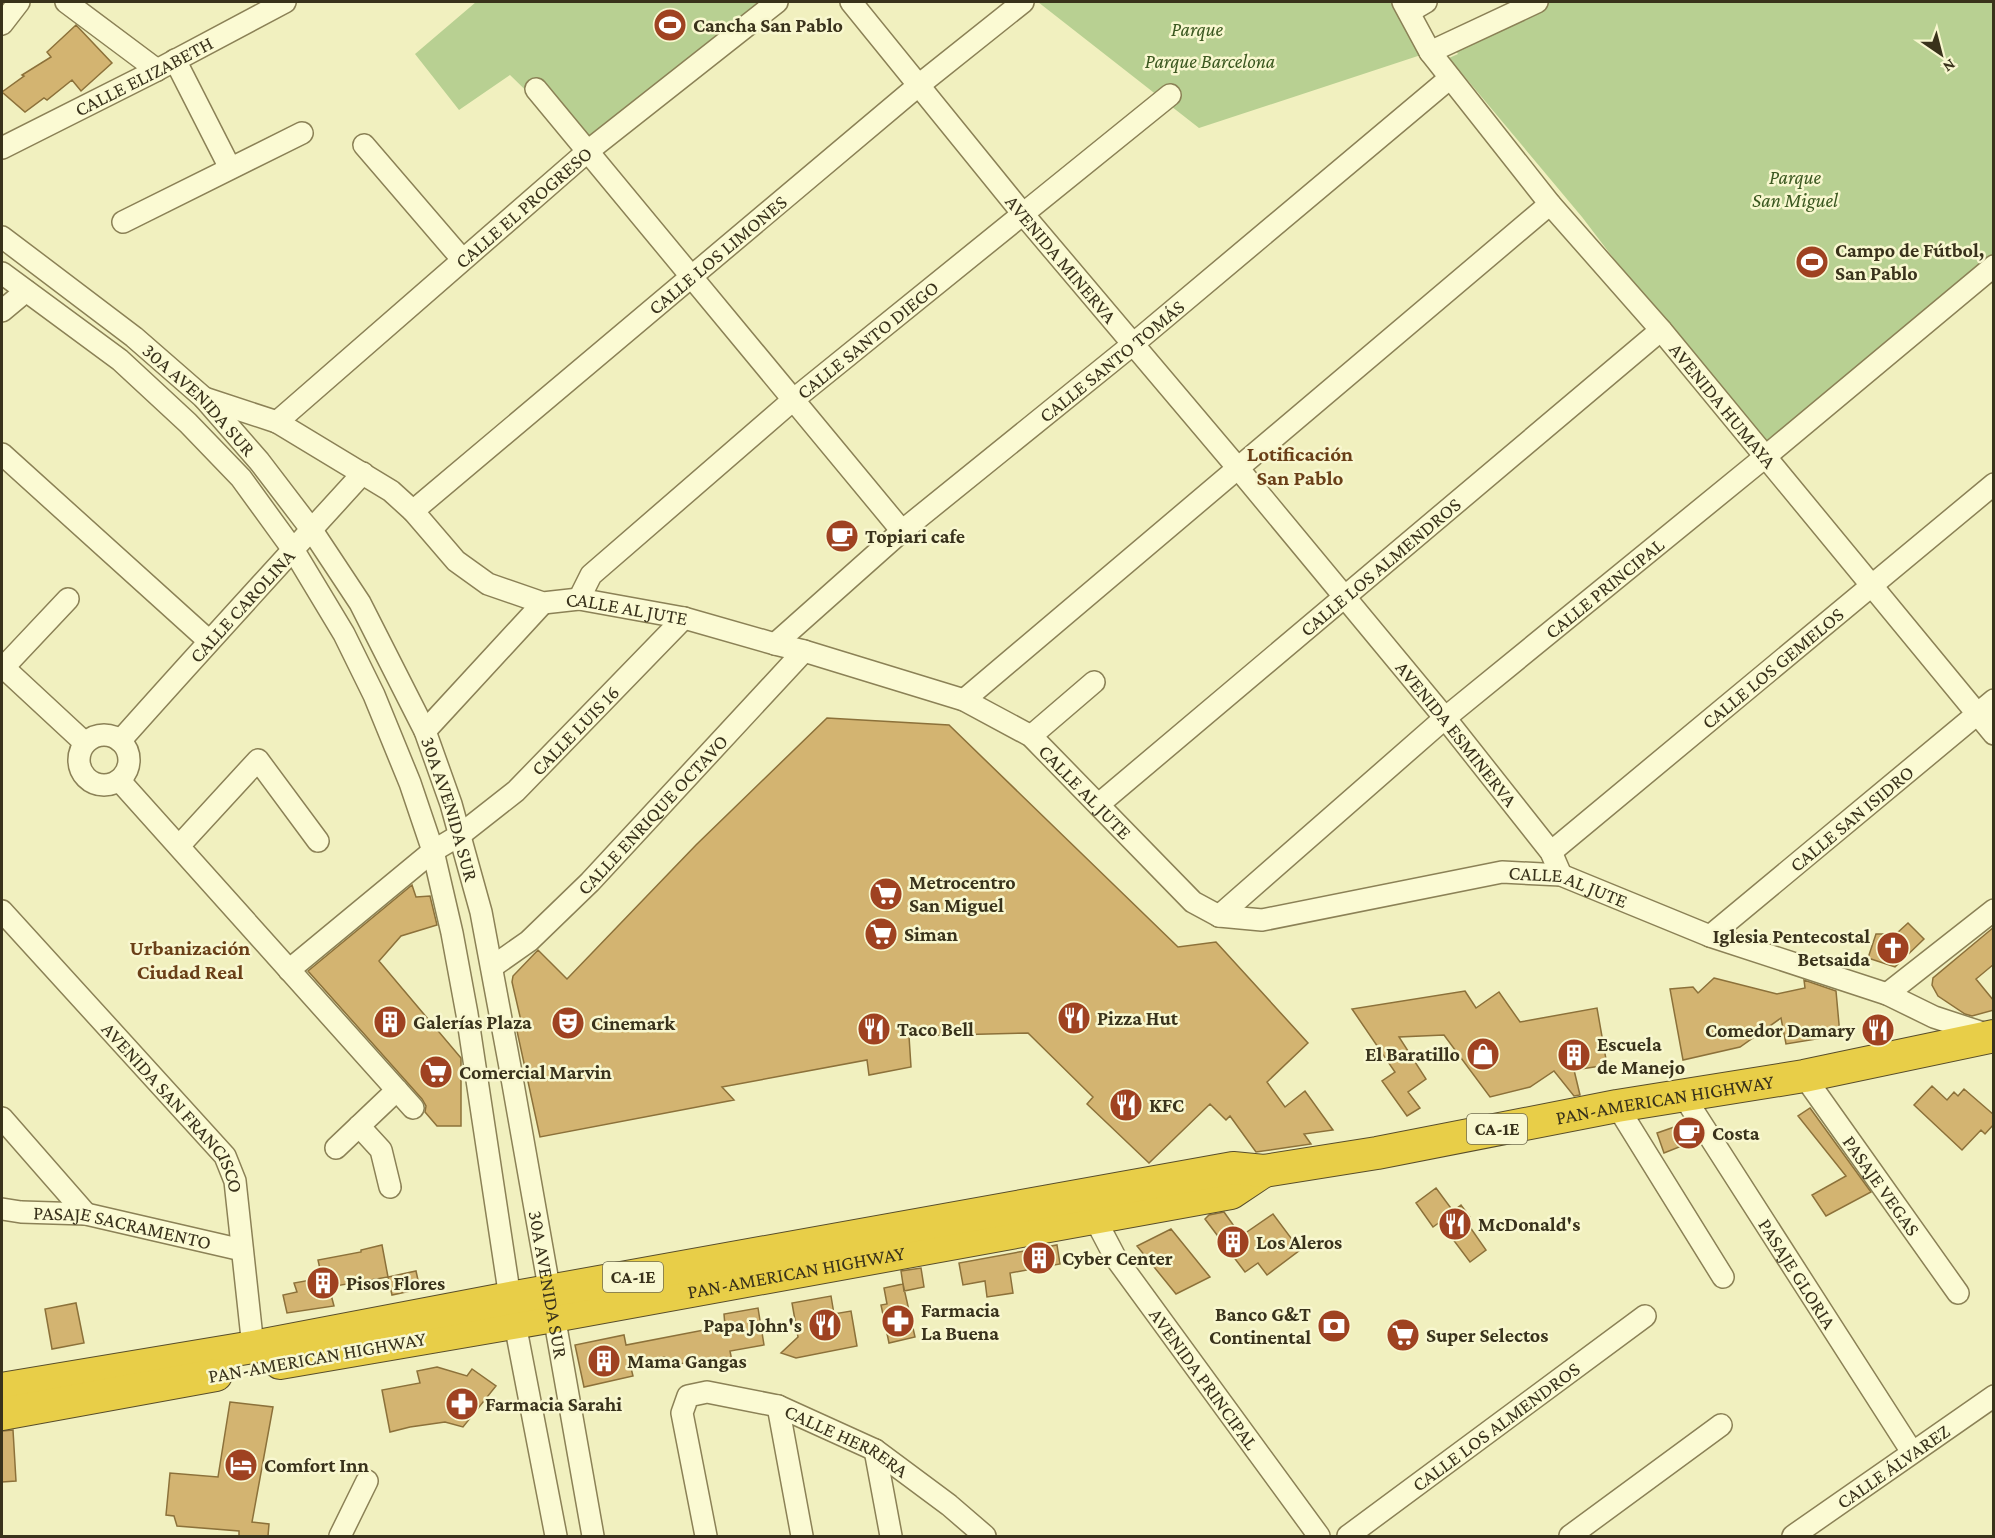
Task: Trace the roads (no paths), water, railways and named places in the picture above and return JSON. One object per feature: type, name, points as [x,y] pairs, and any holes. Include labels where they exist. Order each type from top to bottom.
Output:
[{"type":"highway","name":"PAN-AMERICAN HIGHWAY","points":[[551,1304],[1233,1168],[1264,1171],[1377,1153],[1617,1106],[1804,1076],[1993,1036]]},
{"type":"highway","name":"PAN-AMERICAN HIGHWAY","points":[[2,1389],[253,1347],[551,1304],[1094,1217],[1232,1193],[1264,1171]]},
{"type":"highway","name":"PAN-AMERICAN HIGHWAY","points":[[2,1414],[512,1310]]},
{"type":"street","points":[[2,24],[19,2]]},
{"type":"street","points":[[66,2],[166,65],[230,168]]},
{"type":"street","name":"CALLE ELIZABETH","points":[[2,148],[285,2]]},
{"type":"street","name":"CALLE EL PROGRESO","points":[[277,422],[588,151],[777,2]]},
{"type":"street","name":"AVENIDA MINERVA","points":[[851,2],[1023,214],[1343,596]]},
{"type":"street","name":"CALLE LOS LIMONES","points":[[413,511],[919,85],[1023,2]]},
{"type":"street","points":[[1430,52],[1537,2]]},
{"type":"street","name":"AVENIDA HUMAYA","points":[[1412,5],[1430,52],[1550,204],[1661,330],[1994,734]]},
{"type":"street","name":"CALLE SANTO TOMÁS","points":[[775,644],[902,531],[1132,345],[1450,78]]},
{"type":"street","points":[[536,89],[902,531]]},
{"type":"street","name":"CALLE SANTO DIEGO","points":[[579,599],[591,575],[793,400],[1170,95]]},
{"type":"street","points":[[123,222],[303,134]]},
{"type":"street","points":[[364,144],[462,259]]},
{"type":"street","points":[[964,700],[1550,204]]},
{"type":"street","name":"30A AVENIDA SUR","points":[[2,237],[134,337],[204,398],[259,461],[312,530],[360,603],[424,731],[460,835],[481,912],[593,1536]]},
{"type":"street","name":"CALLE PRINCIPAL","points":[[1219,916],[1445,718],[1765,457],[1994,266]]},
{"type":"street","name":"30A AVENIDA SUR","points":[[2,273],[120,360],[188,423],[241,478],[294,551],[344,634],[374,695],[410,783],[433,851],[452,933],[467,1014],[512,1310],[556,1536]]},
{"type":"street","points":[[2,311],[26,291]]},
{"type":"street","name":"CALLE LOS ALMENDROS","points":[[1099,804],[1661,330]]},
{"type":"street","name":"CALLE AL JUTE","points":[[204,398],[277,422],[391,491],[413,511],[456,561],[488,584],[543,603],[579,599],[684,618],[804,651],[964,700],[1031,736],[1193,902],[1219,916],[1262,920],[1502,872],[1561,875],[1710,936],[1887,994],[1935,1017],[1993,1036]]},
{"type":"street","points":[[2,454],[209,641]]},
{"type":"street","name":"CALLE CAROLINA","points":[[120,741],[363,473]]},
{"type":"street","name":"CALLE LOS GEMELOS","points":[[1551,852],[1994,484]]},
{"type":"street","name":"AVENIDA ESMINERVA","points":[[1343,596],[1445,718],[1551,852],[1561,875]]},
{"type":"street","points":[[68,599],[2,667],[85,743]]},
{"type":"street","points":[[424,731],[543,603]]},
{"type":"street","name":"CALLE LUIS 16","points":[[289,970],[433,851],[460,835],[516,791],[684,618]]},
{"type":"street","name":"CALLE ENRIQUE OCTAVO","points":[[492,967],[529,941],[590,882],[804,651]]},
{"type":"street","points":[[1031,736],[1094,682]]},
{"type":"street","name":"CALLE SAN ISIDRO","points":[[1710,936],[1994,700]]},
{"type":"street","points":[[102,735],[112,736],[120,741],[129,756],[129,765],[119,780],[102,785],[85,778],[78,761],[85,743],[102,735]]},
{"type":"street","points":[[179,846],[258,760],[318,841]]},
{"type":"street","points":[[119,780],[413,1108]]},
{"type":"street","points":[[1887,994],[1994,910]]},
{"type":"street","name":"AVENIDA SAN FRANCISCO","points":[[2,911],[225,1156],[235,1181],[253,1347]]},
{"type":"street","points":[[467,1014],[476,1028],[485,1033],[492,1031],[497,1024],[500,1011]]},
{"type":"street","points":[[476,1078],[485,1048],[493,1045],[500,1052],[512,1077]]},
{"type":"street","name":"PASAJE VEGAS","points":[[1804,1076],[1958,1293]]},
{"type":"street","points":[[336,1148],[397,1090]]},
{"type":"street","name":"PASAJE GLORIA","points":[[1683,1095],[1912,1452]]},
{"type":"street","points":[[1617,1106],[1723,1277]]},
{"type":"street","points":[[2,1118],[87,1214]]},
{"type":"street","points":[[359,1126],[381,1150],[390,1187]]},
{"type":"street","name":"PASAJE SACRAMENTO","points":[[2,1209],[21,1212],[87,1214],[242,1250]]},
{"type":"street","name":"AVENIDA PRINCIPAL","points":[[1094,1217],[1115,1257],[1320,1536]]},
{"type":"street","name":"CALLE LOS ALMENDROS","points":[[1348,1536],[1645,1316]]},
{"type":"street","name":"CALLE HERRERA","points":[[706,1536],[682,1413],[688,1396],[707,1392],[778,1406],[875,1450],[949,1505],[985,1536]]},
{"type":"street","name":"CALLE ÁLVAREZ","points":[[1793,1536],[1994,1396]]},
{"type":"street","points":[[778,1406],[802,1536]]},
{"type":"street","points":[[1579,1534],[1721,1425]]},
{"type":"street","points":[[875,1450],[891,1536]]},
{"type":"street","points":[[340,1536],[367,1481]]},
{"type":"place","name":"Cancha San Pablo","points":[[670,25]]},
{"type":"place","name":"Campo de Fútbol, San Pablo","points":[[1812,262]]},
{"type":"place","name":"Topiari cafe","points":[[842,536]]},
{"type":"place","name":"Metrocentro San Miguel","points":[[886,894]]},
{"type":"place","name":"Siman","points":[[881,934]]},
{"type":"place","name":"Iglesia Pentecostal Betsaida","points":[[1893,948]]},
{"type":"place","name":"Pizza Hut","points":[[1074,1018]]},
{"type":"place","name":"Galerías Plaza","points":[[390,1022]]},
{"type":"place","name":"Cinemark","points":[[568,1023]]},
{"type":"place","name":"Taco Bell","points":[[874,1029]]},
{"type":"place","name":"Comedor Damary","points":[[1878,1030]]},
{"type":"place","name":"El Baratillo","points":[[1483,1054]]},
{"type":"place","name":"Escuela de Manejo","points":[[1574,1055]]},
{"type":"place","name":"Comercial Marvin","points":[[436,1072]]},
{"type":"place","name":"KFC","points":[[1126,1105]]},
{"type":"place","name":"Costa","points":[[1689,1133]]},
{"type":"place","name":"McDonald's","points":[[1455,1224]]},
{"type":"place","name":"Los Aleros","points":[[1233,1242]]},
{"type":"place","name":"Cyber Center","points":[[1039,1258]]},
{"type":"place","name":"Pisos Flores","points":[[323,1283]]},
{"type":"place","name":"Farmacia La Buena","points":[[898,1321]]},
{"type":"place","name":"Papa John's","points":[[825,1325]]},
{"type":"place","name":"Banco G&T Continental","points":[[1334,1326]]},
{"type":"place","name":"Super Selectos","points":[[1403,1335]]},
{"type":"place","name":"Mama Gangas","points":[[604,1361]]},
{"type":"place","name":"Farmacia Sarahi","points":[[462,1404]]},
{"type":"place","name":"Comfort Inn","points":[[241,1465]]},
{"type":"district","name":"Lotificación San Pablo","points":[[1300,466]]},
{"type":"district","name":"Urbanización Ciudad Real","points":[[190,960]]},
{"type":"park label","name":"Parque","points":[[1197,29]]},
{"type":"park label","name":"Parque Barcelona","points":[[1210,61]]},
{"type":"park label","name":"Parque San Miguel","points":[[1795,188]]}]
